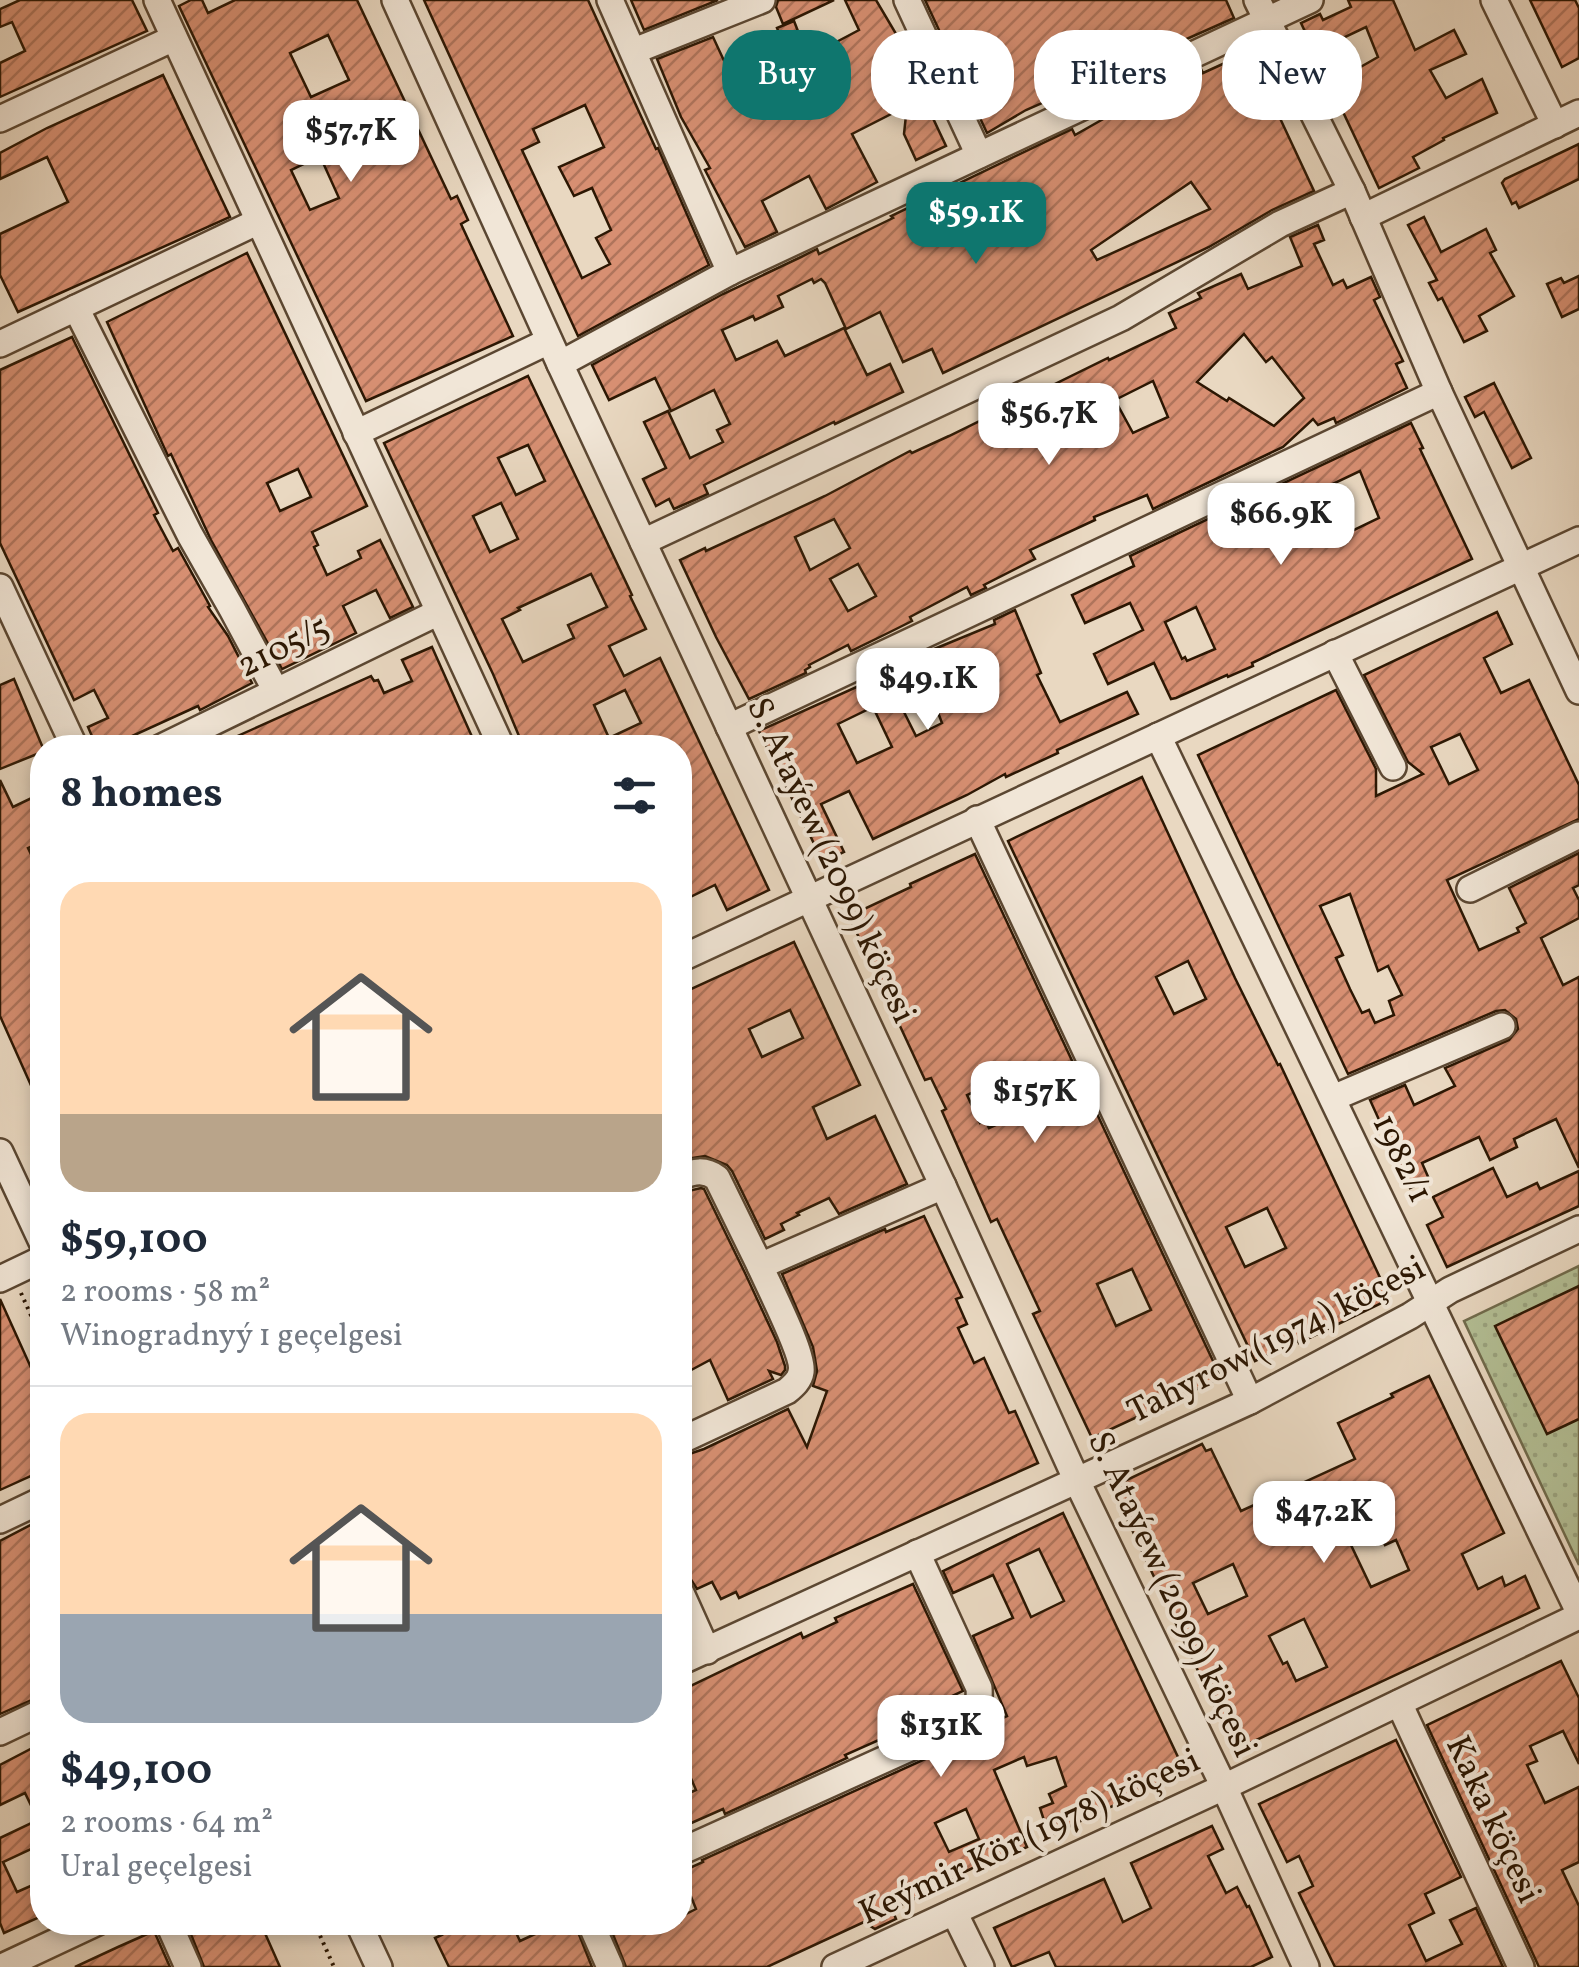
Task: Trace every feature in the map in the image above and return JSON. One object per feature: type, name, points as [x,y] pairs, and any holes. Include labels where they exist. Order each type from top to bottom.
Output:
[{"type":"street","points":[[156,0],[496,735]]},
{"type":"street","name":"S. Ataýew (2099) köçesi","points":[[395,0],[554,353],[1306,1967]]},
{"type":"street","points":[[610,0],[730,272]]},
{"type":"street","points":[[634,51],[762,0]]},
{"type":"street","points":[[907,0],[979,155]]},
{"type":"street","points":[[356,433],[554,353],[730,272],[979,155],[1262,10],[1310,0]]},
{"type":"street","points":[[1494,0],[1555,125]]},
{"type":"street","points":[[1262,10],[1352,191],[1579,691]]},
{"type":"street","points":[[0,119],[174,38]]},
{"type":"street","points":[[1363,217],[1579,112]]},
{"type":"street","points":[[643,542],[1121,318],[1280,224],[1352,191]]},
{"type":"street","points":[[0,344],[257,222]]},
{"type":"street","points":[[76,308],[190,536],[276,692]]},
{"type":"street","points":[[729,727],[1440,392]]},
{"type":"street","points":[[692,953],[1579,540]]},
{"type":"street","points":[[0,589],[69,735]]},
{"type":"street","name":"2105/5","points":[[187,735],[440,612]]},
{"type":"street","points":[[1334,654],[1393,768]]},
{"type":"street","name":"1982/1","points":[[1158,736],[1579,1614]]},
{"type":"street","points":[[978,820],[1250,1401]]},
{"type":"street","points":[[1470,889],[1579,836]]},
{"type":"street","points":[[1333,1098],[1502,1026]]},
{"type":"street","points":[[0,1152],[30,1216]]},
{"type":"street","points":[[692,1173],[709,1172],[717,1178],[802,1364],[796,1384],[787,1391],[692,1435]]},
{"type":"street","points":[[760,1266],[944,1186]]},
{"type":"street","name":"Tahyrow (1974) köçesi","points":[[692,1657],[1250,1401],[1410,1316],[1450,1290],[1579,1229]]},
{"type":"street","points":[[0,1279],[30,1265]]},
{"type":"street","points":[[0,1520],[30,1506]]},
{"type":"street","points":[[692,1847],[967,1722],[975,1714],[980,1702],[979,1688],[917,1553]]},
{"type":"street","name":"Keýmir Kör (1978) köçesi","points":[[835,1967],[1224,1787],[1579,1614]]},
{"type":"street","points":[[692,1618],[707,1650]]},
{"type":"street","name":"Kaka köçesi","points":[[1399,1702],[1521,1967]]},
{"type":"street","points":[[0,1732],[30,1718]]},
{"type":"street","points":[[954,1912],[980,1967]]},
{"type":"street","points":[[2,1967],[70,1935]]},
{"type":"street","points":[[174,1935],[188,1967]]},
{"type":"street","points":[[364,1935],[378,1967]]},
{"type":"street","points":[[596,1935],[610,1967]]},
{"type":"path","points":[[320,1935],[334,1967]]},
{"type":"green space","points":[[1579,1266],[1579,1565],[1464,1321]]},
{"type":"building","points":[[20,0],[132,0],[147,31],[0,97],[0,63],[25,51],[12,22],[0,27],[0,9]]},
{"type":"building","points":[[202,0],[208,13],[235,0],[357,0],[451,199],[457,196],[468,220],[461,224],[513,336],[366,401],[179,6]],"holes":[[[328,35],[349,80],[311,97],[290,53]],[[320,156],[339,198],[310,210],[291,170]]]},
{"type":"building","points":[[424,0],[588,0],[658,148],[709,265],[578,336]],"holes":[[[585,105],[604,147],[559,167],[574,196],[592,188],[611,230],[596,238],[610,264],[582,278],[522,150],[539,142],[533,129]]]},
{"type":"building","points":[[631,0],[718,0],[644,30]]},
{"type":"building","points":[[778,0],[834,0],[783,24],[776,7]]},
{"type":"building","points":[[845,0],[876,0],[894,30],[871,30],[871,120],[880,120],[852,134],[877,182],[826,209],[809,176],[762,201],[777,232],[745,247],[705,170],[710,168],[681,117],[657,59],[713,37],[722,56],[722,120],[851,120],[851,34],[859,30]]},
{"type":"building","points":[[925,0],[1226,0],[1234,18],[1202,32],[1034,30],[1034,106],[1014,117],[1014,30],[939,30]]},
{"type":"building","points":[[1348,0],[1393,0],[1415,50],[1454,30],[1466,54],[1430,70],[1446,98],[1482,79],[1497,113],[1413,157],[1419,168],[1379,188],[1347,120],[1362,120],[1362,66],[1378,57],[1366,27],[1304,30],[1301,23],[1320,14],[1323,20],[1351,7]]},
{"type":"building","points":[[1530,0],[1575,0],[1579,8],[1579,58],[1562,67]]},
{"type":"building","points":[[794,21],[798,30],[778,30],[777,28]]},
{"type":"building","points":[[1222,64],[1222,120],[1281,120],[1314,191],[1209,247],[943,373],[932,349],[903,362],[880,312],[846,329],[825,283],[821,279],[814,283],[812,279],[778,296],[783,307],[722,330],[736,360],[777,341],[785,356],[844,328],[867,375],[890,364],[903,392],[704,485],[708,494],[674,509],[669,499],[656,506],[643,479],[666,468],[644,422],[668,411],[690,458],[723,442],[717,430],[730,424],[714,390],[671,411],[655,378],[609,400],[592,365],[723,294],[817,249],[819,254],[1072,129],[1075,135],[1101,120],[1202,120],[1202,71]],"holes":[[[1191,182],[1210,209],[1097,260],[1091,250]]]},
{"type":"building","points":[[163,75],[230,217],[18,312],[0,275],[0,234],[68,202],[47,157],[0,179],[0,153]]},
{"type":"building","points":[[906,120],[934,120],[946,146],[916,160],[904,134]]},
{"type":"building","points":[[981,120],[1009,120],[987,133]]},
{"type":"building","points":[[1579,144],[1579,179],[1519,208],[1516,202],[1512,204],[1502,183],[1505,179]]},
{"type":"building","points":[[1424,217],[1441,252],[1486,229],[1496,250],[1490,253],[1514,296],[1479,316],[1487,331],[1464,342],[1442,298],[1438,300],[1429,283],[1437,280],[1408,225]]},
{"type":"building","points":[[1318,225],[1324,240],[1314,244],[1333,285],[1343,280],[1347,288],[1371,277],[1380,297],[1374,300],[1403,361],[1396,364],[1407,388],[1336,423],[1334,418],[1318,425],[1313,419],[1283,447],[1153,509],[1147,495],[1094,517],[1095,520],[1030,550],[1035,559],[984,585],[986,588],[971,595],[967,587],[910,617],[912,621],[851,651],[848,645],[809,665],[806,673],[749,699],[680,560],[825,496],[910,451],[1176,328],[1169,313],[1201,298],[1198,293],[1241,274],[1248,289],[1302,266],[1290,237]],"holes":[[[1244,334],[1266,362],[1272,357],[1304,398],[1274,426],[1197,382]],[[1153,381],[1168,417],[1133,433],[1115,400]],[[834,519],[850,548],[810,570],[795,537]],[[858,564],[876,596],[848,611],[830,579]]]},
{"type":"building","points":[[247,253],[367,506],[312,532],[318,545],[314,547],[327,575],[361,558],[358,551],[380,540],[413,607],[390,618],[376,590],[343,606],[356,633],[282,669],[211,540],[171,454],[168,456],[107,322]],"holes":[[[298,469],[311,497],[280,511],[267,483]]]},
{"type":"building","points":[[1579,276],[1579,309],[1562,317],[1547,284],[1561,278],[1564,283]]},
{"type":"building","points":[[72,337],[158,513],[154,515],[173,551],[178,548],[252,683],[200,710],[198,706],[134,735],[91,735],[88,727],[108,718],[94,690],[74,700],[0,543],[0,370]]},
{"type":"building","points":[[528,376],[646,629],[609,646],[624,676],[660,658],[769,890],[727,910],[715,885],[692,896],[692,735],[615,735],[641,723],[625,690],[594,705],[608,735],[519,735],[384,443]],"holes":[[[528,445],[545,481],[516,495],[498,458]],[[501,503],[518,539],[490,552],[473,516]],[[591,574],[607,607],[568,625],[574,638],[523,662],[502,619]]]},
{"type":"building","points":[[1494,383],[1531,458],[1512,468],[1484,412],[1475,417],[1465,397]]},
{"type":"building","points":[[1411,423],[1472,559],[1252,663],[1253,666],[1176,698],[1171,699],[1154,663],[1108,684],[1094,654],[1143,630],[1130,603],[1085,623],[1072,595],[1134,566],[1130,556],[1246,501],[1266,544],[1298,527],[1277,486]],"holes":[[[1360,471],[1379,518],[1325,544],[1303,498]],[[1196,607],[1215,649],[1187,661],[1182,659],[1165,622]]]},
{"type":"building","points":[[1015,610],[1041,673],[1037,675],[1060,722],[1127,692],[1138,714],[873,839],[849,791],[821,804],[844,852],[823,862],[759,731],[995,624],[994,620]],"holes":[[[930,692],[942,723],[916,736],[900,704]],[[873,707],[892,747],[857,763],[838,724]]]},
{"type":"building","points":[[1497,612],[1512,644],[1484,658],[1501,693],[1529,680],[1579,785],[1579,819],[1447,880],[1479,950],[1519,932],[1517,928],[1526,923],[1509,888],[1579,853],[1579,885],[1573,888],[1579,900],[1579,918],[1541,938],[1563,985],[1579,977],[1579,1168],[1556,1119],[1514,1139],[1517,1147],[1490,1160],[1479,1137],[1422,1163],[1429,1179],[1410,1188],[1370,1100],[1405,1085],[1414,1105],[1455,1086],[1445,1068],[1509,1040],[1518,1029],[1516,1019],[1505,1010],[1496,1011],[1348,1074],[1198,755],[1336,690],[1376,769],[1376,796],[1423,774],[1408,762],[1364,675]],"holes":[[[1460,734],[1478,770],[1449,784],[1431,747]],[[1350,894],[1378,971],[1388,966],[1402,995],[1389,1001],[1394,1015],[1375,1023],[1369,1010],[1362,1013],[1350,989],[1336,958],[1343,955],[1320,906]]]},
{"type":"building","points":[[432,647],[471,735],[240,735],[371,676],[378,680],[384,693],[412,681],[402,660]]},
{"type":"building","points":[[14,679],[38,735],[30,735],[30,757],[0,769],[0,685]]},
{"type":"building","points":[[1142,777],[1390,1299],[1255,1361],[1008,841]],"holes":[[[1188,961],[1206,999],[1174,1014],[1156,977]],[[1267,1208],[1286,1248],[1245,1267],[1226,1227]]]},
{"type":"building","points":[[0,780],[13,807],[30,799],[30,1083],[0,1016]]},
{"type":"building","points":[[975,854],[1221,1378],[1092,1438],[1033,1314],[1040,1311],[997,1219],[991,1222],[942,1111],[946,1109],[931,1078],[925,1080],[849,916],[911,887],[910,884]],"holes":[[[1001,1079],[1018,1115],[989,1128],[985,1120],[980,1123],[967,1095]],[[1132,1269],[1151,1310],[1116,1326],[1097,1284]]]},
{"type":"building","points":[[794,942],[860,1085],[813,1107],[827,1139],[875,1116],[907,1184],[839,1214],[829,1198],[797,1213],[781,1224],[784,1230],[765,1239],[732,1171],[705,1156],[692,1158],[692,989]],"holes":[[[790,1010],[803,1038],[762,1057],[749,1029]]]},
{"type":"building","points":[[1493,1168],[1507,1197],[1537,1183],[1540,1189],[1579,1171],[1579,1206],[1447,1267],[1427,1225],[1443,1217],[1433,1197]]},
{"type":"building","points":[[704,1189],[785,1366],[781,1375],[769,1371],[773,1379],[728,1400],[710,1360],[692,1370],[692,1190]]},
{"type":"building","points":[[924,1216],[962,1297],[956,1299],[967,1324],[958,1328],[974,1363],[984,1358],[1009,1413],[1015,1411],[1038,1463],[739,1598],[736,1592],[721,1599],[712,1582],[697,1589],[692,1581],[692,1453],[788,1409],[807,1447],[827,1391],[813,1386],[817,1371],[813,1347],[782,1274],[885,1229],[886,1232]]},
{"type":"building","points":[[1579,1286],[1579,1419],[1547,1434],[1495,1326]]},
{"type":"building","points":[[0,1299],[30,1365],[30,1476],[0,1490]]},
{"type":"building","points":[[1429,1376],[1504,1533],[1462,1554],[1478,1589],[1502,1577],[1505,1586],[1525,1576],[1539,1608],[1235,1750],[1112,1487],[1202,1444],[1206,1451],[1211,1449],[1241,1511],[1355,1459],[1338,1423],[1393,1397],[1391,1394]],"holes":[[[1379,1532],[1385,1545],[1396,1540],[1409,1570],[1371,1587],[1351,1545]],[[1233,1564],[1247,1596],[1208,1614],[1193,1583]],[[1304,1619],[1327,1667],[1296,1681],[1269,1636]]]},
{"type":"building","points":[[1063,1513],[1185,1772],[1049,1836],[1040,1808],[1053,1803],[1049,1794],[1066,1786],[1056,1757],[1027,1766],[1024,1757],[994,1770],[1027,1847],[978,1869],[977,1866],[892,1909],[896,1919],[875,1929],[864,1922],[767,1967],[626,1967],[613,1935],[692,1935],[692,1911],[696,1909],[692,1899],[692,1867],[702,1860],[974,1737],[985,1726],[1007,1716],[973,1636],[1013,1618],[993,1575],[953,1593],[943,1571]],"holes":[[[1039,1549],[1064,1601],[1031,1617],[1007,1564]],[[966,1809],[979,1839],[949,1852],[935,1823]]]},
{"type":"building","points":[[30,1525],[30,1701],[0,1714],[0,1541]]},
{"type":"building","points":[[913,1584],[963,1691],[933,1705],[937,1714],[845,1755],[847,1758],[725,1814],[723,1809],[692,1823],[692,1792],[696,1790],[692,1781],[692,1685],[801,1633],[803,1638],[837,1622],[835,1618]]},
{"type":"building","points":[[1561,1661],[1579,1698],[1579,1764],[1563,1731],[1530,1746],[1537,1761],[1527,1765],[1545,1803],[1579,1787],[1579,1862],[1562,1870],[1579,1906],[1579,1967],[1539,1967],[1427,1725]]},
{"type":"building","points":[[1396,1740],[1461,1877],[1425,1894],[1434,1913],[1409,1925],[1426,1961],[1462,1944],[1450,1920],[1476,1908],[1503,1967],[1335,1967],[1299,1893],[1313,1886],[1299,1856],[1287,1862],[1259,1804]]},
{"type":"building","points":[[30,1749],[30,1803],[25,1793],[0,1805],[0,1765]]},
{"type":"building","points":[[30,1824],[30,1850],[3,1862],[17,1892],[30,1886],[30,1921],[4,1933],[0,1923],[0,1838]]},
{"type":"building","points":[[1212,1826],[1223,1849],[1208,1856],[1226,1893],[1237,1887],[1272,1957],[1251,1967],[1056,1967],[1049,1952],[1012,1967],[994,1928],[1104,1879],[1123,1922],[1151,1908],[1131,1863]]},
{"type":"building","points":[[145,1935],[156,1935],[170,1967],[75,1967]]},
{"type":"building","points":[[191,1935],[266,1935],[280,1967],[204,1967]]},
{"type":"building","points":[[517,1935],[520,1941],[533,1935],[579,1935],[592,1967],[449,1967],[435,1938]]}]
